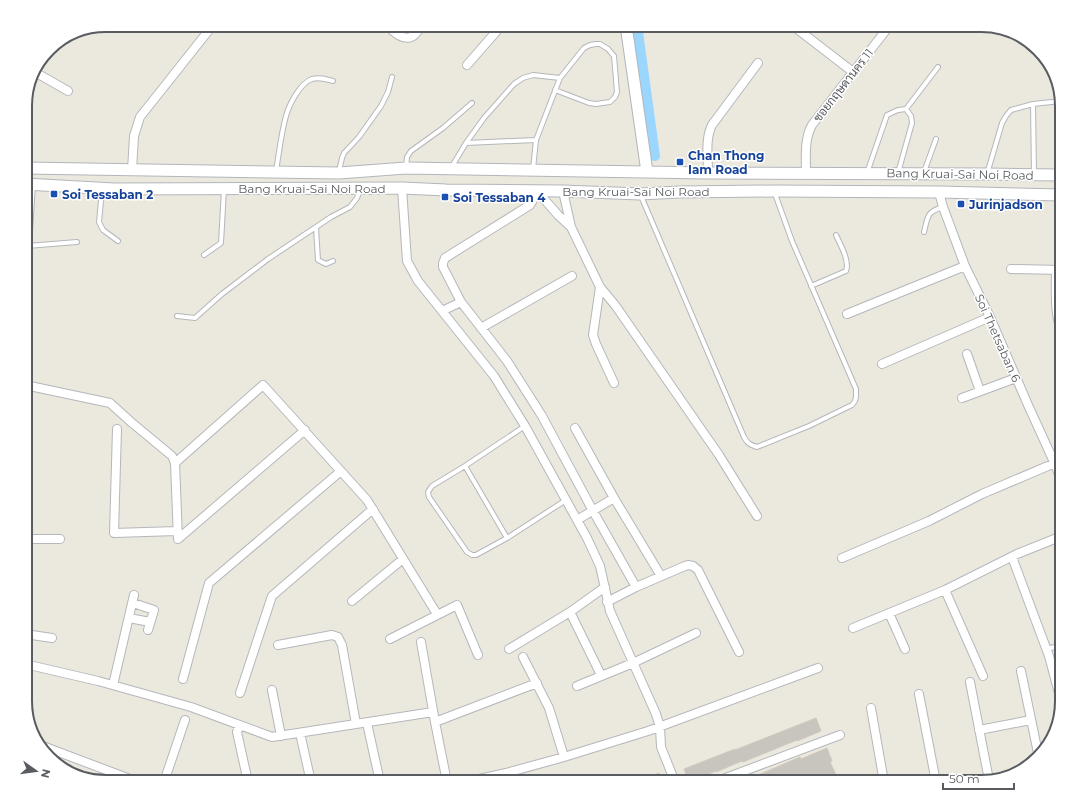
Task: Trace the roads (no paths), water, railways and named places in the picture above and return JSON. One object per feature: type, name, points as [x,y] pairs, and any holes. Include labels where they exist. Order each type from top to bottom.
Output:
[{"type":"main road","points":[[627,32],[647,172]]},
{"type":"main road","name":"Bang Kruai-Sai Noi Road","points":[[32,168],[339,173],[406,168],[708,173],[1055,175]]},
{"type":"main road","points":[[162,170],[162,189]]},
{"type":"main road","points":[[839,173],[839,192]]},
{"type":"main road","name":"Bang Kruai-Sai Noi Road","points":[[32,184],[114,189],[402,188],[640,194],[774,191],[939,192],[1055,195]]},
{"type":"street","points":[[132,170],[134,136],[140,117],[207,32]]},
{"type":"street","points":[[395,32],[406,38],[411,37],[417,32]]},
{"type":"street","points":[[467,64],[496,32]]},
{"type":"street","points":[[801,32],[853,72]]},
{"type":"street","name":"ซอยกฤษดานคร 11","points":[[806,174],[807,137],[809,130],[884,32]]},
{"type":"street","points":[[708,173],[708,136],[712,124],[758,63]]},
{"type":"street","points":[[39,75],[68,91]]},
{"type":"street","points":[[402,188],[407,261],[418,281],[494,376],[525,426],[587,538],[600,566],[610,611],[656,714],[660,727],[661,746],[671,775]]},
{"type":"street","points":[[535,191],[571,227]]},
{"type":"street","points":[[535,191],[530,205],[445,258],[443,267],[461,302],[507,361],[542,416],[636,588]]},
{"type":"street","points":[[563,191],[571,227],[600,287],[615,305],[715,449],[757,516]]},
{"type":"street","name":"Soi Thetsaban 6","points":[[939,192],[965,266],[990,316],[1016,378],[1055,455]]},
{"type":"street","points":[[847,314],[965,266]]},
{"type":"street","points":[[1011,269],[1055,270]]},
{"type":"street","points":[[481,328],[572,276]]},
{"type":"street","points":[[600,287],[593,335],[614,383]]},
{"type":"street","points":[[442,311],[461,302]]},
{"type":"street","points":[[882,364],[990,316]]},
{"type":"street","points":[[968,354],[980,391]]},
{"type":"street","points":[[962,398],[1016,378]]},
{"type":"street","points":[[175,463],[263,385],[367,500],[438,614]]},
{"type":"street","points":[[32,386],[110,403],[172,456],[175,463],[178,539],[305,430]]},
{"type":"street","points":[[575,428],[614,498],[662,576]]},
{"type":"street","points":[[117,429],[114,533],[177,531]]},
{"type":"street","points":[[842,558],[929,521],[982,494],[1055,462]]},
{"type":"street","points":[[183,679],[208,583],[341,470]]},
{"type":"street","points":[[577,520],[614,498]]},
{"type":"street","points":[[240,693],[272,596],[373,509]]},
{"type":"street","points":[[32,539],[60,539]]},
{"type":"street","points":[[853,628],[945,590],[1012,557],[1055,539]]},
{"type":"street","points":[[1012,557],[1047,649],[1055,679]]},
{"type":"street","points":[[352,602],[403,559]]},
{"type":"street","points":[[607,602],[688,565],[693,566],[698,570],[739,652]]},
{"type":"street","points":[[509,649],[570,612],[605,587]]},
{"type":"street","points":[[945,590],[983,676]]},
{"type":"street","points":[[113,685],[133,604],[134,594]]},
{"type":"street","points":[[129,618],[149,626],[153,609],[133,604]]},
{"type":"street","points":[[390,639],[457,605],[478,655]]},
{"type":"street","points":[[570,612],[601,676]]},
{"type":"street","points":[[889,613],[904,650]]},
{"type":"street","points":[[577,686],[634,663],[696,633]]},
{"type":"street","points":[[32,635],[52,638]]},
{"type":"street","points":[[278,645],[332,635],[338,637],[342,645],[356,724]]},
{"type":"street","points":[[421,642],[434,722],[445,775]]},
{"type":"street","points":[[523,657],[549,708],[564,757]]},
{"type":"street","points":[[32,666],[113,685],[191,707],[272,737],[433,712]]},
{"type":"street","points":[[515,775],[564,757],[660,727],[818,668]]},
{"type":"street","points":[[1021,671],[1037,750]]},
{"type":"street","points":[[970,682],[988,775]]},
{"type":"street","points":[[434,722],[537,684]]},
{"type":"street","points":[[272,690],[281,736]]},
{"type":"street","points":[[919,694],[935,775]]},
{"type":"street","points":[[871,708],[883,775]]},
{"type":"street","points":[[166,775],[185,720]]},
{"type":"street","points":[[979,730],[1031,720]]},
{"type":"street","points":[[366,723],[378,775]]},
{"type":"street","points":[[240,725],[237,732],[246,775]]},
{"type":"street","points":[[300,733],[309,775]]},
{"type":"street","points":[[734,775],[840,735]]},
{"type":"street","points":[[49,748],[119,775]]},
{"type":"lane","points":[[533,171],[536,140],[555,90],[560,78],[584,48],[590,45],[600,44],[608,49],[614,56],[617,92],[615,97],[610,102],[596,104],[588,103],[555,90]]},
{"type":"lane","points":[[867,173],[887,115],[898,110],[906,109],[938,67]]},
{"type":"lane","points":[[450,169],[484,118],[514,84],[523,78],[533,75],[560,78]]},
{"type":"lane","points":[[339,173],[344,154],[359,137],[381,106],[388,92],[392,77]]},
{"type":"lane","points":[[276,172],[286,115],[302,85],[311,79],[318,78],[333,81]]},
{"type":"lane","points":[[987,174],[994,146],[1006,116],[1011,110],[1033,104],[1055,102]]},
{"type":"lane","points":[[406,168],[407,157],[411,151],[443,128],[472,103]]},
{"type":"lane","points":[[1033,104],[1034,175]]},
{"type":"lane","points":[[898,174],[912,123],[906,109]]},
{"type":"lane","points":[[923,174],[936,139]]},
{"type":"lane","points":[[466,143],[536,140]]},
{"type":"lane","points":[[103,188],[99,222],[103,230],[118,241]]},
{"type":"lane","points":[[204,255],[221,243],[224,188]]},
{"type":"lane","points":[[177,316],[195,318],[222,294],[268,259],[350,207],[357,198],[361,188]]},
{"type":"lane","points":[[640,194],[744,437],[750,445],[757,446],[809,426],[852,405],[855,402],[856,397],[856,389],[792,241],[774,191]]},
{"type":"lane","points":[[924,232],[930,212],[934,209],[943,207]]},
{"type":"lane","points":[[316,228],[318,260],[326,264],[333,261]]},
{"type":"lane","points":[[811,286],[846,271],[848,267],[836,235]]},
{"type":"lane","points":[[32,246],[76,242]]},
{"type":"lane","points":[[525,426],[432,486],[428,492],[429,497],[470,554],[476,555],[507,538],[566,500]]},
{"type":"lane","points":[[465,466],[507,538]]},
{"type":"lane","points":[[1047,649],[1055,647]]},
{"type":"waterway","points":[[638,32],[655,156]]},
{"type":"place","name":"Chan Thong Iam Road","points":[[680,162]]},
{"type":"place","name":"Soi Tessaban 2","points":[[54,194]]},
{"type":"place","name":"Soi Tessaban 4","points":[[445,197]]},
{"type":"place","name":"Jurinjadson","points":[[961,204]]}]
